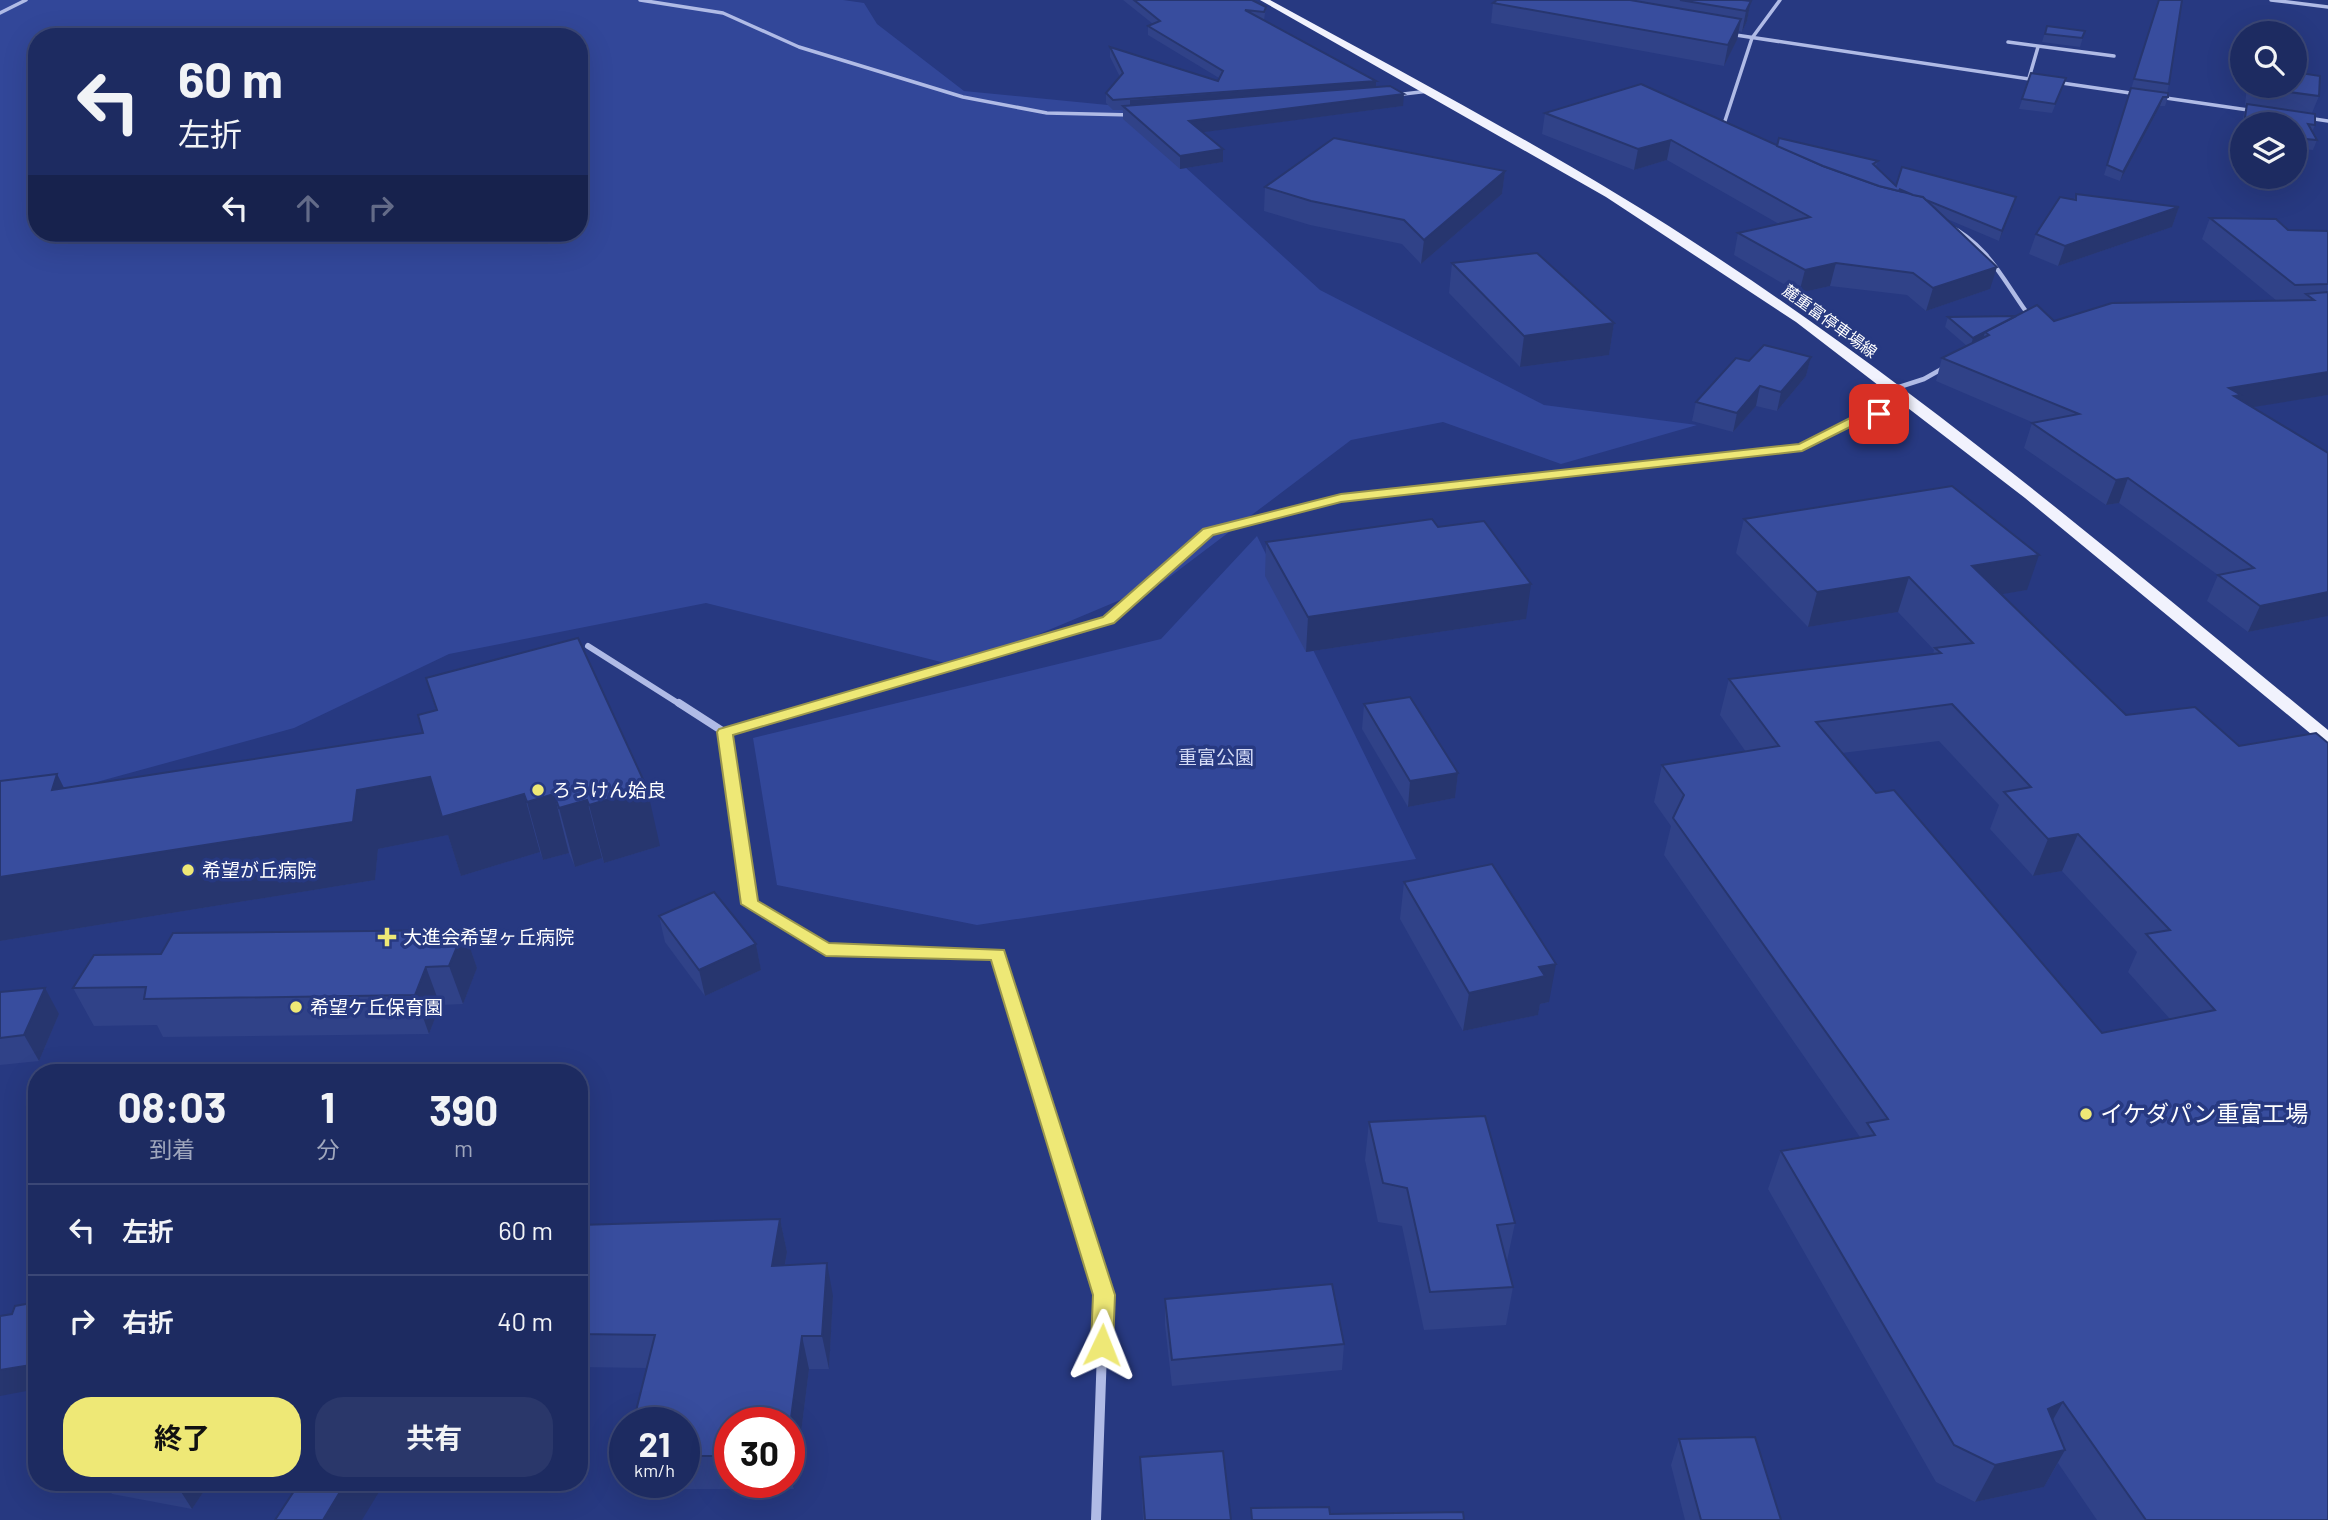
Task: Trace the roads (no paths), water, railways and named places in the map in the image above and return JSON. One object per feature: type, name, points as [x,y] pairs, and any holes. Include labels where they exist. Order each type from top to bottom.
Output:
[{"type":"main road","name":"麓重富停車場線","points":[[1264,0],[1601,189],[1720,265],[1916,405],[2328,739]]},
{"type":"street","points":[[0,13],[26,0]]},
{"type":"street","points":[[640,0],[717,13],[748,22],[774,38],[799,47],[993,105],[1044,114],[1104,117],[1143,114]]},
{"type":"street","points":[[1731,138],[1722,131],[1752,38],[1780,0]]},
{"type":"street","points":[[2271,0],[2328,7]]},
{"type":"street","points":[[1726,33],[2041,80]]},
{"type":"street","points":[[2008,42],[2114,56]]},
{"type":"street","points":[[2029,78],[2038,47]]},
{"type":"street","points":[[2053,82],[2143,95]]},
{"type":"street","points":[[1389,96],[1430,91]]},
{"type":"street","points":[[2156,97],[2262,112]]},
{"type":"street","points":[[2307,118],[2328,121]]},
{"type":"street","points":[[1944,224],[1963,231],[1987,250],[2014,297],[2033,321],[2024,326]]},
{"type":"street","points":[[1893,389],[1924,379],[1959,360]]},
{"type":"street","points":[[588,646],[724,732],[1108,620],[1208,532],[1341,498],[1802,447],[1860,418],[1916,405]]},
{"type":"street","points":[[724,732],[749,904],[826,949],[998,954],[1104,1295],[1096,1520]]},
{"type":"place","name":"ろうけん姶良","points":[[538,790]]},
{"type":"place","name":"希望が丘病院","points":[[188,870]]},
{"type":"place","name":"大進会希望ヶ丘病院","points":[[387,937]]},
{"type":"place","name":"希望ケ丘保育園","points":[[296,1007]]},
{"type":"place","name":"イケダパン重富工場","points":[[2086,1114]]},
{"type":"park label","name":"重富公園","points":[[1216,757]]}]
